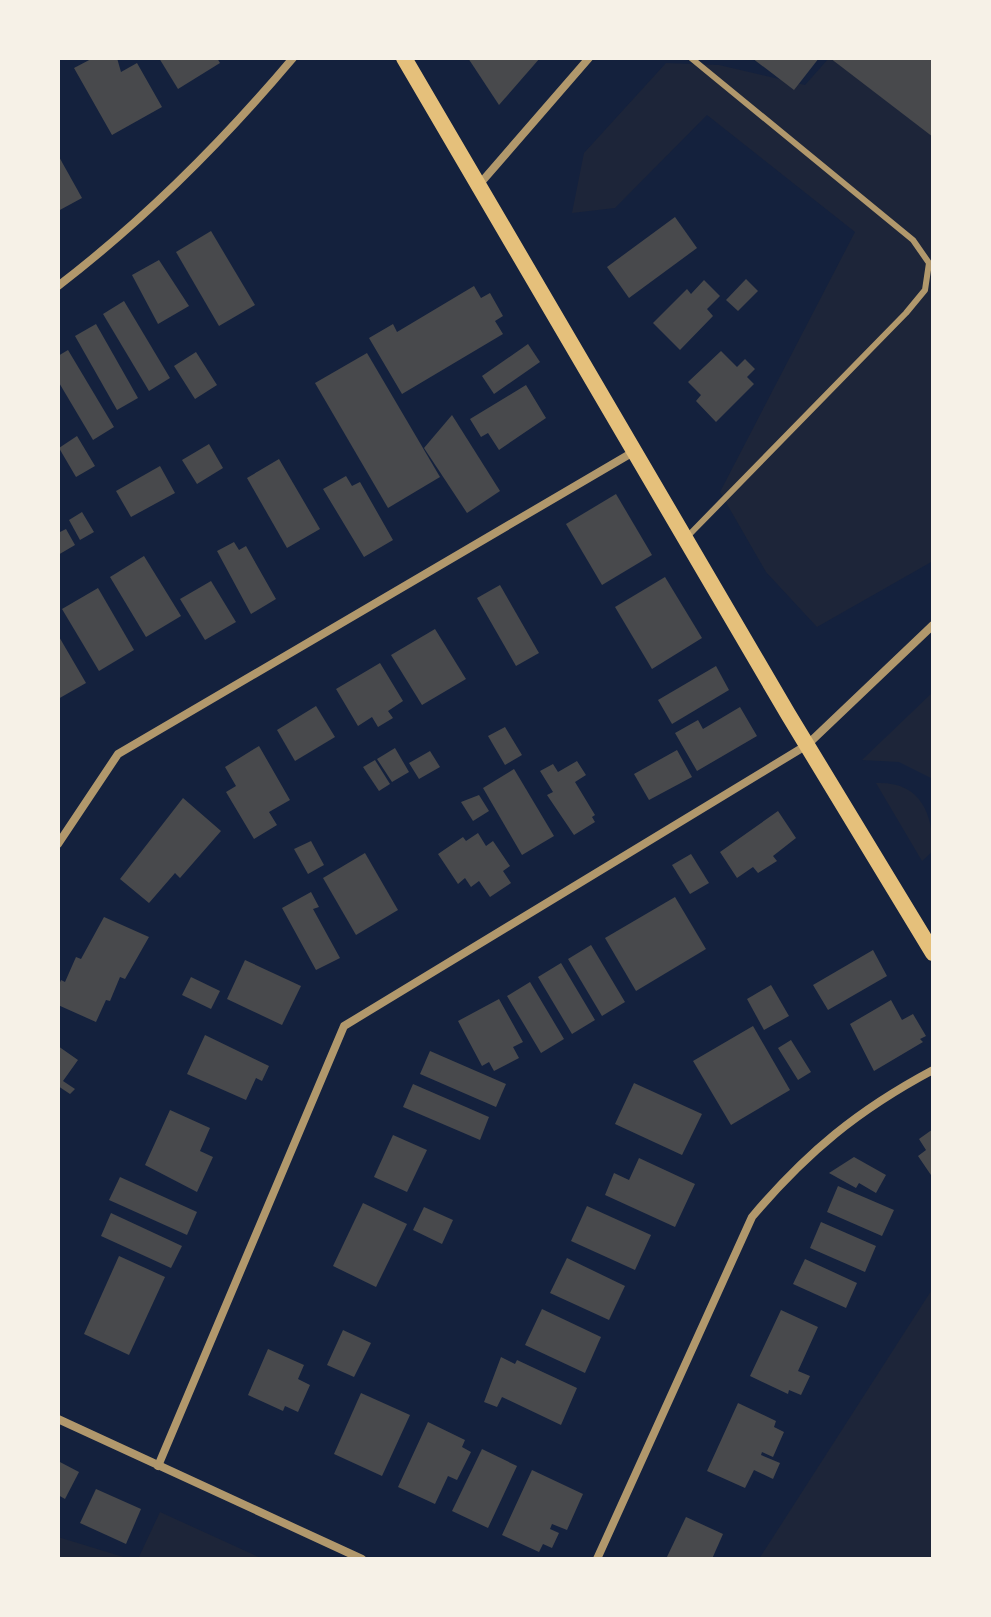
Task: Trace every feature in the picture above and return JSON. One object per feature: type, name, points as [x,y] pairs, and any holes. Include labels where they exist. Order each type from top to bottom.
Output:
[{"type":"main road","points":[[404,58],[477,187],[933,953]]},
{"type":"street","points":[[58,286],[155,203],[225,134],[293,58]]},
{"type":"street","points":[[477,187],[589,58]]},
{"type":"street","points":[[58,844],[118,754],[636,451]]},
{"type":"street","points":[[158,1466],[344,1026],[807,745],[933,625]]},
{"type":"street","points":[[597,1559],[752,1217],[790,1172],[828,1137],[879,1099],[933,1070]]},
{"type":"street","points":[[58,1419],[362,1559]]},
{"type":"lane","points":[[686,538],[906,313],[925,290],[929,263],[913,240],[691,58]]},
{"type":"shaded area","points":[[829,58],[933,58],[933,561],[817,627],[766,572],[720,492],[855,232],[707,115],[615,208],[572,213],[584,153],[666,63],[719,65],[805,85]]},
{"type":"shaded area","points":[[933,692],[933,779],[899,762],[862,760]]},
{"type":"shaded area","points":[[876,783],[903,787],[921,802],[927,812],[933,851],[922,861]]},
{"type":"shaded area","points":[[933,1288],[933,1559],[759,1559]]},
{"type":"shaded area","points":[[160,1512],[263,1559],[138,1559]]},
{"type":"shaded area","points":[[58,1537],[130,1559],[58,1559]]},
{"type":"building","points":[[93,58],[117,58],[121,72],[137,63],[162,107],[112,135],[74,68]]},
{"type":"building","points":[[159,58],[217,58],[220,63],[178,89]]},
{"type":"building","points":[[468,58],[540,58],[499,105]]},
{"type":"building","points":[[752,58],[819,58],[794,90]]},
{"type":"building","points":[[830,58],[933,58],[933,137]]},
{"type":"building","points":[[58,155],[82,198],[58,211]]},
{"type":"building","points":[[675,217],[697,248],[629,298],[607,267]]},
{"type":"building","points":[[211,231],[255,305],[219,326],[176,252]]},
{"type":"building","points":[[159,260],[189,306],[158,324],[132,275]]},
{"type":"building","points":[[746,279],[758,291],[738,311],[726,300]]},
{"type":"building","points":[[704,280],[720,296],[707,309],[713,316],[680,350],[653,323],[687,289],[691,294]]},
{"type":"building","points":[[474,286],[481,298],[490,293],[503,316],[495,321],[503,334],[402,394],[369,338],[393,324],[397,332]]},
{"type":"building","points":[[124,301],[170,378],[149,391],[103,314]]},
{"type":"building","points":[[96,324],[138,398],[117,410],[75,336]]},
{"type":"building","points":[[528,344],[540,362],[494,394],[482,376]]},
{"type":"building","points":[[68,350],[114,427],[93,440],[58,381],[58,356]]},
{"type":"building","points":[[721,351],[737,367],[745,359],[755,369],[747,377],[754,384],[716,422],[696,401],[701,395],[688,382]]},
{"type":"building","points":[[196,352],[217,385],[195,399],[174,366]]},
{"type":"building","points":[[367,353],[440,477],[388,508],[315,383]]},
{"type":"building","points":[[526,385],[546,418],[499,450],[488,433],[481,437],[470,419]]},
{"type":"building","points":[[452,415],[500,491],[467,513],[424,448]]},
{"type":"building","points":[[77,436],[95,466],[76,477],[59,448]]},
{"type":"building","points":[[209,444],[223,468],[197,484],[182,460]]},
{"type":"building","points":[[279,459],[320,529],[287,548],[247,478]]},
{"type":"building","points":[[160,466],[175,493],[131,517],[116,491]]},
{"type":"building","points":[[346,476],[352,486],[360,482],[393,540],[364,557],[323,489]]},
{"type":"building","points":[[616,494],[652,555],[602,585],[566,524]]},
{"type":"building","points":[[82,512],[94,532],[80,540],[69,520]]},
{"type":"building","points":[[66,529],[75,545],[58,555],[58,533]]},
{"type":"building","points":[[234,542],[239,550],[246,546],[276,599],[251,614],[217,551]]},
{"type":"building","points":[[144,556],[181,616],[146,637],[110,577]]},
{"type":"building","points":[[665,577],[702,638],[652,669],[615,607]]},
{"type":"building","points":[[211,581],[236,622],[205,640],[180,599]]},
{"type":"building","points":[[500,585],[539,653],[516,666],[477,598]]},
{"type":"building","points":[[98,588],[134,650],[99,671],[62,609]]},
{"type":"building","points":[[435,629],[466,679],[422,705],[391,655]]},
{"type":"building","points":[[58,635],[86,683],[58,699]]},
{"type":"building","points":[[380,663],[403,701],[388,711],[393,718],[378,727],[372,717],[358,726],[336,689]]},
{"type":"building","points":[[716,666],[729,690],[672,724],[658,700]]},
{"type":"building","points":[[316,706],[335,737],[295,761],[277,730]]},
{"type":"building","points":[[740,707],[757,736],[697,771],[675,733],[698,720],[703,729]]},
{"type":"building","points":[[505,727],[522,755],[505,765],[488,736]]},
{"type":"building","points":[[259,746],[290,800],[269,812],[277,825],[254,839],[226,792],[236,786],[225,767]]},
{"type":"building","points":[[395,748],[409,772],[392,782],[377,759]]},
{"type":"building","points":[[677,750],[692,777],[649,800],[634,774]]},
{"type":"building","points":[[430,751],[440,767],[419,779],[409,763]]},
{"type":"building","points":[[375,760],[390,784],[379,791],[363,767]]},
{"type":"building","points":[[577,761],[586,775],[575,782],[595,815],[592,817],[595,822],[574,835],[547,795],[553,792],[540,771],[553,764],[558,772]]},
{"type":"building","points":[[514,769],[554,836],[522,855],[483,788]]},
{"type":"building","points":[[479,795],[489,811],[473,821],[461,802]]},
{"type":"building","points":[[183,798],[221,831],[180,878],[175,873],[149,903],[120,879]]},
{"type":"building","points":[[778,811],[796,838],[773,856],[777,861],[758,873],[753,867],[737,878],[720,852]]},
{"type":"building","points":[[478,833],[486,846],[493,841],[510,866],[503,871],[511,883],[490,897],[479,881],[471,887],[465,878],[458,884],[438,854],[463,837],[466,841]]},
{"type":"building","points":[[311,841],[324,865],[308,874],[294,849]]},
{"type":"building","points":[[365,853],[398,910],[356,935],[323,878]]},
{"type":"building","points":[[691,854],[709,883],[690,894],[672,865]]},
{"type":"building","points":[[311,892],[319,907],[313,909],[340,958],[316,970],[282,908]]},
{"type":"building","points":[[675,897],[706,949],[636,991],[605,938]]},
{"type":"building","points":[[104,917],[149,937],[125,979],[120,977],[110,1001],[106,1000],[96,1022],[58,1005],[58,987],[61,980],[65,982],[76,957],[81,959]]},
{"type":"building","points":[[591,945],[625,1002],[602,1016],[568,959]]},
{"type":"building","points":[[873,950],[887,976],[828,1010],[813,985]]},
{"type":"building","points":[[245,960],[301,986],[282,1025],[227,999]]},
{"type":"building","points":[[561,963],[595,1020],[572,1034],[538,977]]},
{"type":"building","points":[[191,977],[220,991],[211,1009],[182,995]]},
{"type":"building","points":[[530,982],[564,1039],[541,1053],[507,996]]},
{"type":"building","points":[[771,985],[789,1016],[764,1030],[747,999]]},
{"type":"building","points":[[499,999],[523,1042],[513,1047],[519,1058],[494,1071],[489,1062],[482,1066],[458,1021]]},
{"type":"building","points":[[891,1000],[902,1020],[913,1014],[926,1036],[920,1039],[923,1042],[874,1071],[850,1024]]},
{"type":"building","points":[[753,1026],[790,1090],[731,1125],[693,1061]]},
{"type":"building","points":[[205,1035],[269,1066],[262,1081],[256,1078],[246,1100],[187,1074]]},
{"type":"building","points":[[791,1040],[811,1072],[798,1080],[778,1048]]},
{"type":"building","points":[[58,1046],[78,1060],[63,1081],[75,1089],[70,1094],[58,1086]]},
{"type":"building","points":[[430,1051],[506,1084],[496,1107],[420,1074]]},
{"type":"building","points":[[634,1083],[702,1114],[682,1155],[615,1124]]},
{"type":"building","points":[[413,1084],[489,1117],[480,1140],[403,1107]]},
{"type":"building","points":[[170,1110],[210,1128],[200,1151],[213,1157],[197,1192],[145,1165]]},
{"type":"building","points":[[933,1129],[933,1178],[918,1156],[926,1150],[919,1139]]},
{"type":"building","points":[[393,1135],[427,1150],[407,1192],[374,1177]]},
{"type":"building","points":[[854,1157],[886,1175],[876,1193],[859,1183],[856,1188],[829,1173]]},
{"type":"building","points":[[639,1158],[695,1184],[675,1227],[605,1195],[614,1173],[629,1180]]},
{"type":"building","points":[[120,1177],[197,1212],[187,1235],[109,1200]]},
{"type":"building","points":[[838,1186],[894,1210],[882,1236],[827,1212]]},
{"type":"building","points":[[363,1203],[407,1224],[376,1287],[333,1266]]},
{"type":"building","points":[[587,1206],[651,1235],[635,1270],[571,1241]]},
{"type":"building","points":[[424,1207],[453,1220],[442,1244],[413,1230]]},
{"type":"building","points":[[111,1213],[182,1246],[171,1268],[101,1236]]},
{"type":"building","points":[[821,1222],[876,1246],[865,1272],[810,1248]]},
{"type":"building","points":[[119,1256],[165,1277],[129,1355],[84,1334]]},
{"type":"building","points":[[567,1258],[625,1286],[609,1320],[550,1293]]},
{"type":"building","points":[[805,1259],[857,1283],[846,1308],[793,1284]]},
{"type":"building","points":[[542,1309],[601,1337],[585,1373],[525,1345]]},
{"type":"building","points":[[781,1310],[818,1327],[798,1371],[810,1376],[801,1395],[789,1390],[788,1394],[750,1376]]},
{"type":"building","points":[[343,1330],[371,1343],[354,1377],[327,1365]]},
{"type":"building","points":[[268,1349],[304,1365],[298,1379],[310,1385],[298,1412],[285,1406],[283,1411],[248,1395]]},
{"type":"building","points":[[501,1357],[515,1364],[517,1360],[577,1388],[561,1425],[502,1397],[497,1407],[484,1402]]},
{"type":"building","points":[[361,1393],[410,1415],[382,1476],[334,1454]]},
{"type":"building","points":[[738,1403],[776,1421],[774,1427],[784,1432],[773,1457],[762,1452],[761,1455],[780,1463],[773,1479],[754,1470],[745,1488],[707,1471]]},
{"type":"building","points":[[428,1422],[465,1440],[462,1447],[471,1452],[457,1480],[448,1476],[435,1504],[398,1487]]},
{"type":"building","points":[[482,1449],[517,1466],[488,1528],[452,1511]]},
{"type":"building","points":[[58,1461],[79,1472],[65,1499],[58,1495]]},
{"type":"building","points":[[532,1470],[583,1494],[567,1530],[552,1524],[550,1529],[559,1533],[552,1548],[543,1544],[539,1552],[502,1535]]},
{"type":"building","points":[[96,1489],[141,1509],[126,1544],[80,1523]]},
{"type":"building","points":[[686,1517],[723,1534],[712,1559],[666,1559]]}]
